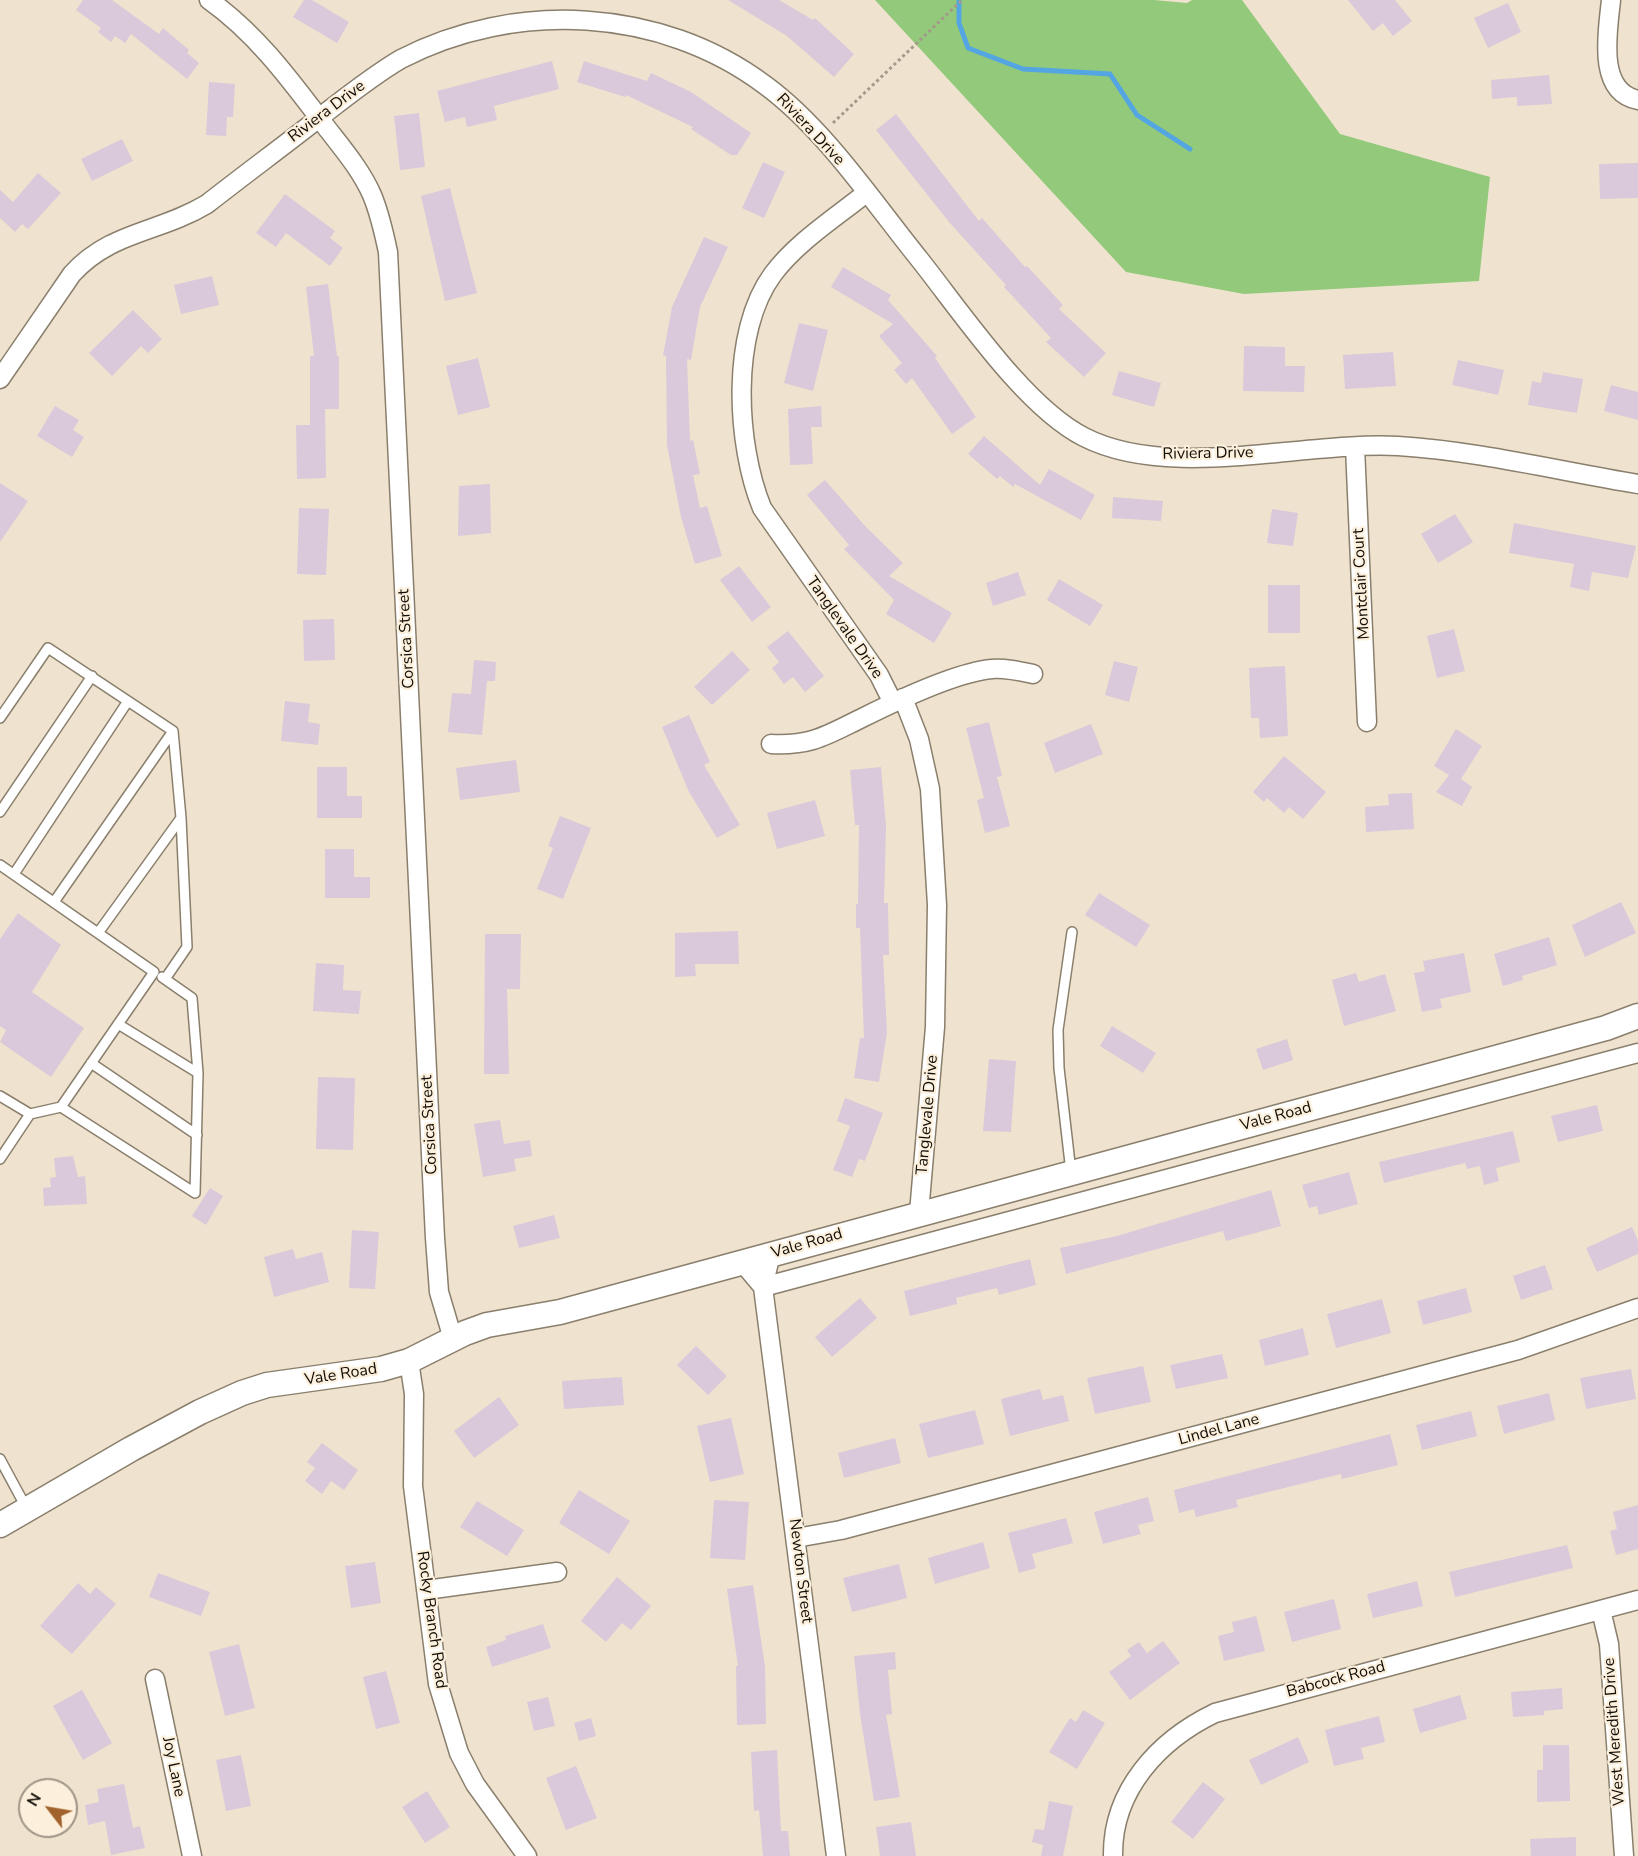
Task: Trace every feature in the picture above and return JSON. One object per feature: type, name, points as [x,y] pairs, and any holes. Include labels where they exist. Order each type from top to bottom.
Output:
[{"type":"main road","name":"Vale Road","points":[[0,1525],[190,1417],[242,1393],[267,1385],[381,1369],[409,1361],[487,1325],[560,1312],[1606,1028],[1638,1016]]},
{"type":"street","name":"Corsica Street","points":[[209,0],[248,31],[268,52],[356,166],[371,194],[382,224],[388,252],[435,1238],[439,1292],[453,1340]]},
{"type":"street","points":[[1611,0],[1609,71],[1620,92],[1638,100]]},
{"type":"street","name":"Riviera Drive","points":[[0,379],[72,274],[85,260],[122,238],[188,216],[373,76],[434,43],[474,30],[513,21],[551,18],[589,19],[625,23],[662,33],[726,60],[766,86],[798,114],[819,137],[1007,369],[1047,410],[1083,437],[1109,447],[1139,454],[1173,458],[1354,447],[1432,449],[1638,484]]},
{"type":"street","name":"Tanglevale Drive","points":[[866,193],[789,256],[773,274],[760,295],[750,319],[744,343],[743,406],[747,459],[752,484],[762,508],[898,701],[920,739],[930,789],[937,905],[935,1027],[919,1213]]},
{"type":"street","name":"Montclair Court","points":[[1354,447],[1367,722]]},
{"type":"street","points":[[771,744],[794,745],[815,742],[898,701],[976,672],[1013,670],[1033,674]]},
{"type":"street","points":[[742,1262],[763,1287],[1638,1053]]},
{"type":"street","name":"Newton Street","points":[[771,1254],[763,1287],[836,1856]]},
{"type":"street","name":"Lindel Lane","points":[[796,1538],[841,1530],[1518,1350],[1638,1308]]},
{"type":"street","name":"Rocky Branch Road","points":[[409,1361],[414,1394],[413,1486],[438,1684],[459,1753],[476,1784],[527,1856]]},
{"type":"street","points":[[426,1590],[557,1572]]},
{"type":"street","name":"Babcock Road","points":[[1113,1856],[1117,1823],[1126,1797],[1138,1776],[1154,1755],[1191,1725],[1215,1713],[1638,1600]]},
{"type":"street","name":"West Meredith Drive","points":[[1601,1610],[1610,1644],[1624,1856]]},
{"type":"street","name":"Joy Lane","points":[[154,1679],[192,1856]]},
{"type":"lane","points":[[0,718],[48,648],[173,731]]},
{"type":"lane","points":[[0,812],[92,676]]},
{"type":"lane","points":[[14,874],[128,701]]},
{"type":"lane","points":[[165,979],[187,947],[181,818],[173,731]]},
{"type":"lane","points":[[54,902],[173,731]]},
{"type":"lane","points":[[98,933],[181,818]]},
{"type":"lane","points":[[0,865],[192,998],[198,1073],[195,1193],[61,1107]]},
{"type":"lane","points":[[1071,1172],[1059,1068],[1058,1030],[1072,932]]},
{"type":"lane","points":[[0,1157],[30,1114],[61,1107],[154,972]]},
{"type":"lane","points":[[118,1024],[198,1073]]},
{"type":"lane","points":[[92,1062],[197,1135]]},
{"type":"lane","points":[[0,1096],[30,1114]]},
{"type":"lane","points":[[0,1460],[27,1509]]},
{"type":"path","points":[[819,137],[962,0]]},
{"type":"green space","points":[[875,0],[1154,0],[1187,3],[1192,0],[1242,0],[1340,134],[1490,177],[1479,281],[1244,294],[1126,272]]},
{"type":"building","points":[[83,0],[112,0],[159,34],[163,28],[189,50],[187,53],[199,63],[187,79],[131,34],[125,43],[115,36],[111,42],[98,32],[101,28],[76,10]]},
{"type":"building","points":[[304,0],[312,0],[349,22],[337,43],[293,17]]},
{"type":"building","points":[[728,0],[779,0],[813,20],[815,18],[854,54],[834,77],[787,36]]},
{"type":"building","points":[[1348,0],[1395,0],[1412,21],[1393,36],[1383,23],[1373,31]]},
{"type":"building","points":[[1508,3],[1521,32],[1488,48],[1474,18]]},
{"type":"building","points":[[552,61],[559,89],[494,106],[497,120],[467,127],[465,117],[445,122],[437,91]]},
{"type":"building","points":[[584,61],[647,81],[651,73],[691,92],[751,133],[737,155],[731,155],[691,129],[693,127],[626,95],[625,97],[577,82]]},
{"type":"building","points":[[1549,75],[1552,104],[1517,106],[1517,97],[1492,99],[1491,80]]},
{"type":"building","points":[[209,82],[235,84],[233,117],[227,117],[226,136],[206,135]]},
{"type":"building","points":[[419,113],[425,167],[400,170],[394,116]]},
{"type":"building","points":[[896,114],[979,221],[982,218],[1025,267],[1027,266],[1063,305],[1059,309],[1106,353],[1084,377],[1046,342],[1051,338],[949,222],[876,130]]},
{"type":"building","points":[[122,139],[133,161],[92,181],[81,159]]},
{"type":"building","points":[[763,162],[785,172],[764,218],[742,208]]},
{"type":"building","points":[[1638,163],[1638,198],[1600,199],[1599,164]]},
{"type":"building","points":[[38,173],[61,193],[28,229],[22,224],[15,232],[0,218],[0,190],[13,202]]},
{"type":"building","points":[[450,188],[477,293],[445,301],[421,196]]},
{"type":"building","points":[[285,194],[335,231],[330,238],[343,248],[330,266],[286,233],[276,247],[256,233]]},
{"type":"building","points":[[704,237],[728,247],[700,307],[691,360],[687,359],[690,441],[693,440],[700,474],[693,475],[700,508],[707,506],[722,556],[695,564],[681,517],[667,445],[666,356],[663,355],[672,307]]},
{"type":"building","points":[[843,267],[891,295],[888,300],[937,356],[935,358],[976,417],[952,434],[912,378],[906,384],[894,370],[902,363],[879,336],[893,324],[831,287]]},
{"type":"building","points":[[212,276],[219,305],[181,314],[174,285]]},
{"type":"building","points":[[328,284],[337,356],[339,356],[339,409],[325,409],[326,478],[297,479],[296,425],[310,425],[310,356],[314,356],[306,287]]},
{"type":"building","points":[[133,310],[162,339],[148,353],[141,346],[112,376],[89,353]]},
{"type":"building","points":[[799,323],[828,330],[813,391],[784,383]]},
{"type":"building","points":[[1244,346],[1285,347],[1285,366],[1305,366],[1304,392],[1243,391]]},
{"type":"building","points":[[1393,352],[1396,386],[1345,389],[1343,355]]},
{"type":"building","points":[[478,358],[490,407],[458,415],[446,366]]},
{"type":"building","points":[[1458,360],[1504,370],[1498,395],[1452,385]]},
{"type":"building","points":[[1119,371],[1161,383],[1154,407],[1112,395]]},
{"type":"building","points":[[1543,372],[1583,379],[1577,413],[1528,405],[1532,381],[1541,383]]},
{"type":"building","points":[[1611,385],[1638,392],[1638,420],[1604,411]]},
{"type":"building","points":[[55,406],[79,420],[73,430],[84,437],[72,457],[37,436]]},
{"type":"building","points":[[821,406],[822,427],[811,427],[813,464],[790,465],[788,409]]},
{"type":"building","points":[[984,436],[1040,485],[1049,469],[1095,495],[1081,520],[1015,484],[1013,487],[1000,476],[997,479],[968,454]]},
{"type":"building","points":[[825,480],[866,527],[903,563],[889,576],[952,613],[934,643],[886,614],[894,600],[844,549],[849,545],[807,495]]},
{"type":"building","points":[[0,483],[28,501],[0,542]]},
{"type":"building","points":[[490,484],[491,533],[458,536],[459,486]]},
{"type":"building","points":[[1113,497],[1163,501],[1161,521],[1112,518]]},
{"type":"building","points":[[299,508],[329,509],[326,575],[297,574]]},
{"type":"building","points":[[1272,509],[1298,513],[1293,546],[1267,543]]},
{"type":"building","points":[[1455,514],[1473,542],[1438,563],[1421,534]]},
{"type":"building","points":[[1514,523],[1636,546],[1628,578],[1592,572],[1589,591],[1570,587],[1574,564],[1509,553]]},
{"type":"building","points":[[739,566],[771,607],[752,622],[720,580]]},
{"type":"building","points":[[1018,572],[1026,595],[993,606],[986,583]]},
{"type":"building","points":[[1059,579],[1103,605],[1090,626],[1047,600]]},
{"type":"building","points":[[1268,585],[1300,585],[1300,633],[1268,633]]},
{"type":"building","points":[[334,619],[335,660],[304,661],[303,620]]},
{"type":"building","points":[[1454,629],[1465,671],[1437,678],[1427,636]]},
{"type":"building","points":[[788,631],[824,676],[805,692],[793,677],[784,684],[772,668],[779,662],[767,647]]},
{"type":"building","points":[[732,651],[750,670],[712,705],[694,687]]},
{"type":"building","points":[[474,660],[496,662],[495,681],[487,681],[482,735],[448,732],[452,693],[471,694]]},
{"type":"building","points":[[1114,661],[1138,667],[1129,702],[1105,695]]},
{"type":"building","points":[[1285,666],[1288,736],[1260,738],[1259,718],[1251,718],[1249,668]]},
{"type":"building","points":[[285,701],[310,704],[308,722],[320,724],[318,745],[281,741]]},
{"type":"building","points":[[689,715],[710,762],[704,765],[740,825],[717,838],[689,792],[662,727]]},
{"type":"building","points":[[989,722],[1002,776],[997,777],[1010,826],[985,833],[977,800],[984,798],[966,728]]},
{"type":"building","points":[[1091,724],[1103,754],[1055,773],[1044,743]]},
{"type":"building","points":[[1456,729],[1482,746],[1461,779],[1472,787],[1462,806],[1436,792],[1449,775],[1434,766]]},
{"type":"building","points":[[1284,756],[1326,792],[1303,819],[1289,807],[1284,813],[1267,798],[1264,802],[1253,792]]},
{"type":"building","points":[[516,760],[520,792],[460,800],[456,768]]},
{"type":"building","points":[[317,767],[347,767],[347,796],[362,796],[362,818],[317,818]]},
{"type":"building","points":[[881,767],[886,826],[884,903],[888,903],[889,955],[883,955],[887,1033],[879,1082],[854,1078],[860,1038],[864,1038],[860,928],[856,928],[859,825],[855,825],[850,770]]},
{"type":"building","points":[[1412,793],[1414,829],[1366,832],[1365,807],[1389,805],[1388,794]]},
{"type":"building","points":[[815,800],[825,836],[777,849],[767,813]]},
{"type":"building","points":[[560,816],[591,828],[563,899],[537,889],[553,848],[548,846]]},
{"type":"building","points":[[325,849],[354,849],[354,877],[370,877],[370,898],[325,898]]},
{"type":"building","points":[[1099,893],[1150,925],[1136,947],[1085,915]]},
{"type":"building","points":[[1621,902],[1636,933],[1585,957],[1572,925]]},
{"type":"building","points":[[18,913],[61,945],[32,992],[84,1028],[51,1077],[0,1042],[6,1030],[0,1026],[0,939]]},
{"type":"building","points":[[738,931],[739,964],[695,964],[696,976],[675,977],[675,933]]},
{"type":"building","points":[[485,934],[521,934],[520,989],[507,989],[509,1074],[484,1074]]},
{"type":"building","points":[[1549,937],[1557,965],[1522,976],[1523,980],[1503,986],[1494,954]]},
{"type":"building","points":[[1464,953],[1471,992],[1440,999],[1442,1008],[1422,1012],[1414,973],[1425,971],[1423,961]]},
{"type":"building","points":[[316,963],[344,965],[343,990],[361,991],[359,1014],[313,1011]]},
{"type":"building","points":[[1356,973],[1359,982],[1385,974],[1396,1011],[1344,1026],[1332,980]]},
{"type":"building","points":[[1112,1026],[1156,1053],[1143,1073],[1100,1046]]},
{"type":"building","points":[[1287,1039],[1293,1060],[1263,1070],[1256,1049]]},
{"type":"building","points":[[989,1059],[1016,1061],[1011,1132],[983,1131]]},
{"type":"building","points":[[318,1077],[355,1078],[353,1150],[316,1149]]},
{"type":"building","points":[[845,1098],[883,1113],[865,1161],[859,1159],[852,1177],[833,1170],[850,1126],[837,1121]]},
{"type":"building","points":[[1597,1105],[1603,1131],[1558,1142],[1551,1116]]},
{"type":"building","points":[[500,1120],[504,1144],[530,1140],[532,1156],[514,1159],[516,1171],[483,1177],[474,1124]]},
{"type":"building","points":[[1513,1131],[1520,1162],[1496,1168],[1499,1181],[1484,1185],[1480,1166],[1467,1169],[1465,1163],[1384,1183],[1379,1162]]},
{"type":"building","points":[[73,1156],[78,1177],[85,1176],[87,1204],[44,1206],[43,1188],[51,1187],[50,1178],[56,1177],[54,1158]]},
{"type":"building","points":[[1349,1172],[1358,1204],[1319,1215],[1317,1206],[1309,1208],[1302,1185]]},
{"type":"building","points":[[210,1188],[223,1196],[206,1225],[192,1216]]},
{"type":"building","points":[[1271,1190],[1281,1226],[1226,1241],[1223,1231],[1066,1274],[1060,1248],[1117,1236]]},
{"type":"building","points":[[554,1215],[560,1238],[519,1248],[513,1226]]},
{"type":"building","points":[[1632,1227],[1638,1241],[1638,1254],[1597,1272],[1586,1248]]},
{"type":"building","points":[[352,1230],[379,1232],[375,1289],[349,1288]]},
{"type":"building","points":[[293,1249],[296,1259],[322,1252],[329,1282],[274,1297],[264,1257]]},
{"type":"building","points":[[1030,1259],[1036,1285],[999,1295],[997,1288],[956,1298],[957,1304],[910,1316],[904,1291]]},
{"type":"building","points":[[1545,1265],[1553,1289],[1521,1300],[1513,1276]]},
{"type":"building","points":[[1466,1288],[1472,1312],[1423,1325],[1417,1301]]},
{"type":"building","points":[[860,1298],[877,1318],[832,1357],[815,1337]]},
{"type":"building","points":[[1382,1299],[1391,1333],[1336,1348],[1327,1314]]},
{"type":"building","points":[[1303,1328],[1309,1355],[1265,1366],[1259,1340]]},
{"type":"building","points":[[696,1346],[727,1376],[708,1395],[677,1365]]},
{"type":"building","points":[[1222,1354],[1228,1378],[1176,1389],[1170,1365]]},
{"type":"building","points":[[1143,1366],[1151,1402],[1095,1414],[1087,1378]]},
{"type":"building","points":[[1631,1369],[1636,1399],[1586,1409],[1580,1378]]},
{"type":"building","points":[[622,1377],[624,1405],[564,1409],[562,1381]]},
{"type":"building","points":[[1040,1389],[1043,1400],[1063,1395],[1069,1421],[1010,1436],[1001,1399]]},
{"type":"building","points":[[1549,1393],[1555,1420],[1504,1434],[1497,1406]]},
{"type":"building","points":[[499,1397],[519,1425],[474,1458],[454,1431]]},
{"type":"building","points":[[975,1410],[984,1444],[928,1458],[919,1424]]},
{"type":"building","points":[[1471,1411],[1477,1436],[1422,1450],[1416,1425]]},
{"type":"building","points":[[731,1418],[744,1474],[710,1482],[697,1426]]},
{"type":"building","points":[[1390,1434],[1398,1465],[1342,1479],[1341,1474],[1236,1500],[1238,1507],[1196,1517],[1194,1509],[1179,1513],[1174,1490]]},
{"type":"building","points":[[895,1438],[901,1463],[844,1478],[838,1453]]},
{"type":"building","points":[[322,1443],[358,1470],[344,1490],[331,1481],[322,1494],[305,1481],[315,1468],[307,1462]]},
{"type":"building","points":[[579,1490],[630,1521],[609,1554],[559,1523]]},
{"type":"building","points":[[1148,1497],[1154,1521],[1138,1525],[1141,1534],[1103,1544],[1094,1512]]},
{"type":"building","points":[[714,1500],[749,1502],[745,1560],[710,1558]]},
{"type":"building","points":[[477,1501],[524,1530],[507,1556],[460,1527]]},
{"type":"building","points":[[1638,1505],[1638,1549],[1616,1555],[1610,1531],[1617,1529],[1613,1512]]},
{"type":"building","points":[[1066,1518],[1073,1543],[1032,1554],[1036,1568],[1019,1573],[1008,1533]]},
{"type":"building","points":[[983,1542],[990,1568],[935,1584],[928,1558]]},
{"type":"building","points":[[1567,1545],[1573,1568],[1455,1597],[1449,1572]]},
{"type":"building","points":[[375,1562],[381,1603],[351,1608],[345,1566]]},
{"type":"building","points":[[899,1564],[907,1598],[852,1612],[843,1578]]},
{"type":"building","points":[[158,1573],[210,1592],[201,1616],[149,1597]]},
{"type":"building","points":[[617,1577],[651,1606],[631,1630],[622,1623],[606,1642],[581,1621]]},
{"type":"building","points":[[1417,1581],[1423,1606],[1373,1618],[1367,1594]]},
{"type":"building","points":[[78,1583],[90,1594],[96,1587],[116,1604],[72,1654],[40,1626]]},
{"type":"building","points":[[753,1585],[765,1667],[766,1724],[737,1725],[736,1666],[738,1666],[727,1589]]},
{"type":"building","points":[[1334,1599],[1341,1629],[1292,1642],[1284,1612]]},
{"type":"building","points":[[1256,1616],[1265,1651],[1224,1661],[1218,1636],[1234,1632],[1232,1622]]},
{"type":"building","points":[[543,1624],[551,1648],[492,1667],[486,1647],[506,1640],[505,1636]]},
{"type":"building","points":[[1163,1641],[1180,1663],[1130,1700],[1109,1672],[1131,1656],[1127,1650],[1139,1642],[1147,1653]]},
{"type":"building","points":[[239,1644],[255,1708],[225,1716],[209,1652]]},
{"type":"building","points":[[895,1652],[896,1669],[888,1670],[892,1714],[886,1715],[900,1797],[874,1801],[860,1714],[854,1656]]},
{"type":"building","points":[[386,1671],[400,1723],[376,1729],[363,1677]]},
{"type":"building","points":[[1562,1688],[1563,1709],[1544,1711],[1544,1715],[1513,1717],[1511,1692]]},
{"type":"building","points":[[82,1690],[112,1743],[83,1760],[53,1706]]},
{"type":"building","points":[[1460,1695],[1467,1719],[1420,1733],[1413,1709]]},
{"type":"building","points":[[548,1697],[555,1726],[534,1731],[527,1702]]},
{"type":"building","points":[[1083,1710],[1105,1723],[1077,1769],[1049,1752],[1070,1718],[1076,1722]]},
{"type":"building","points":[[1379,1716],[1385,1742],[1361,1748],[1364,1759],[1334,1766],[1325,1730]]},
{"type":"building","points":[[591,1718],[596,1736],[579,1741],[574,1723]]},
{"type":"building","points":[[1298,1737],[1309,1762],[1261,1785],[1249,1760]]},
{"type":"building","points":[[1543,1745],[1569,1745],[1570,1801],[1537,1802],[1537,1770],[1543,1770]]},
{"type":"building","points":[[777,1750],[781,1831],[788,1831],[790,1856],[763,1856],[759,1810],[754,1811],[751,1752]]},
{"type":"building","points":[[241,1755],[251,1806],[226,1811],[216,1760]]},
{"type":"building","points":[[576,1766],[597,1818],[566,1830],[546,1778]]},
{"type":"building","points":[[1203,1782],[1225,1799],[1193,1839],[1171,1822]]},
{"type":"building","points":[[124,1784],[133,1828],[140,1826],[145,1848],[111,1855],[105,1821],[88,1825],[85,1805],[99,1802],[97,1789]]},
{"type":"building","points":[[427,1791],[450,1827],[425,1843],[402,1807]]},
{"type":"building","points":[[1049,1801],[1073,1806],[1063,1856],[1041,1856],[1043,1845],[1032,1842],[1035,1829],[1044,1830]]},
{"type":"building","points":[[911,1822],[916,1856],[880,1856],[876,1827]]},
{"type":"building","points":[[1576,1837],[1576,1856],[1531,1856],[1530,1839]]},
{"type":"waterway","points":[[959,0],[959,23],[968,48],[1023,69],[1110,74],[1137,115],[1190,149]]}]
